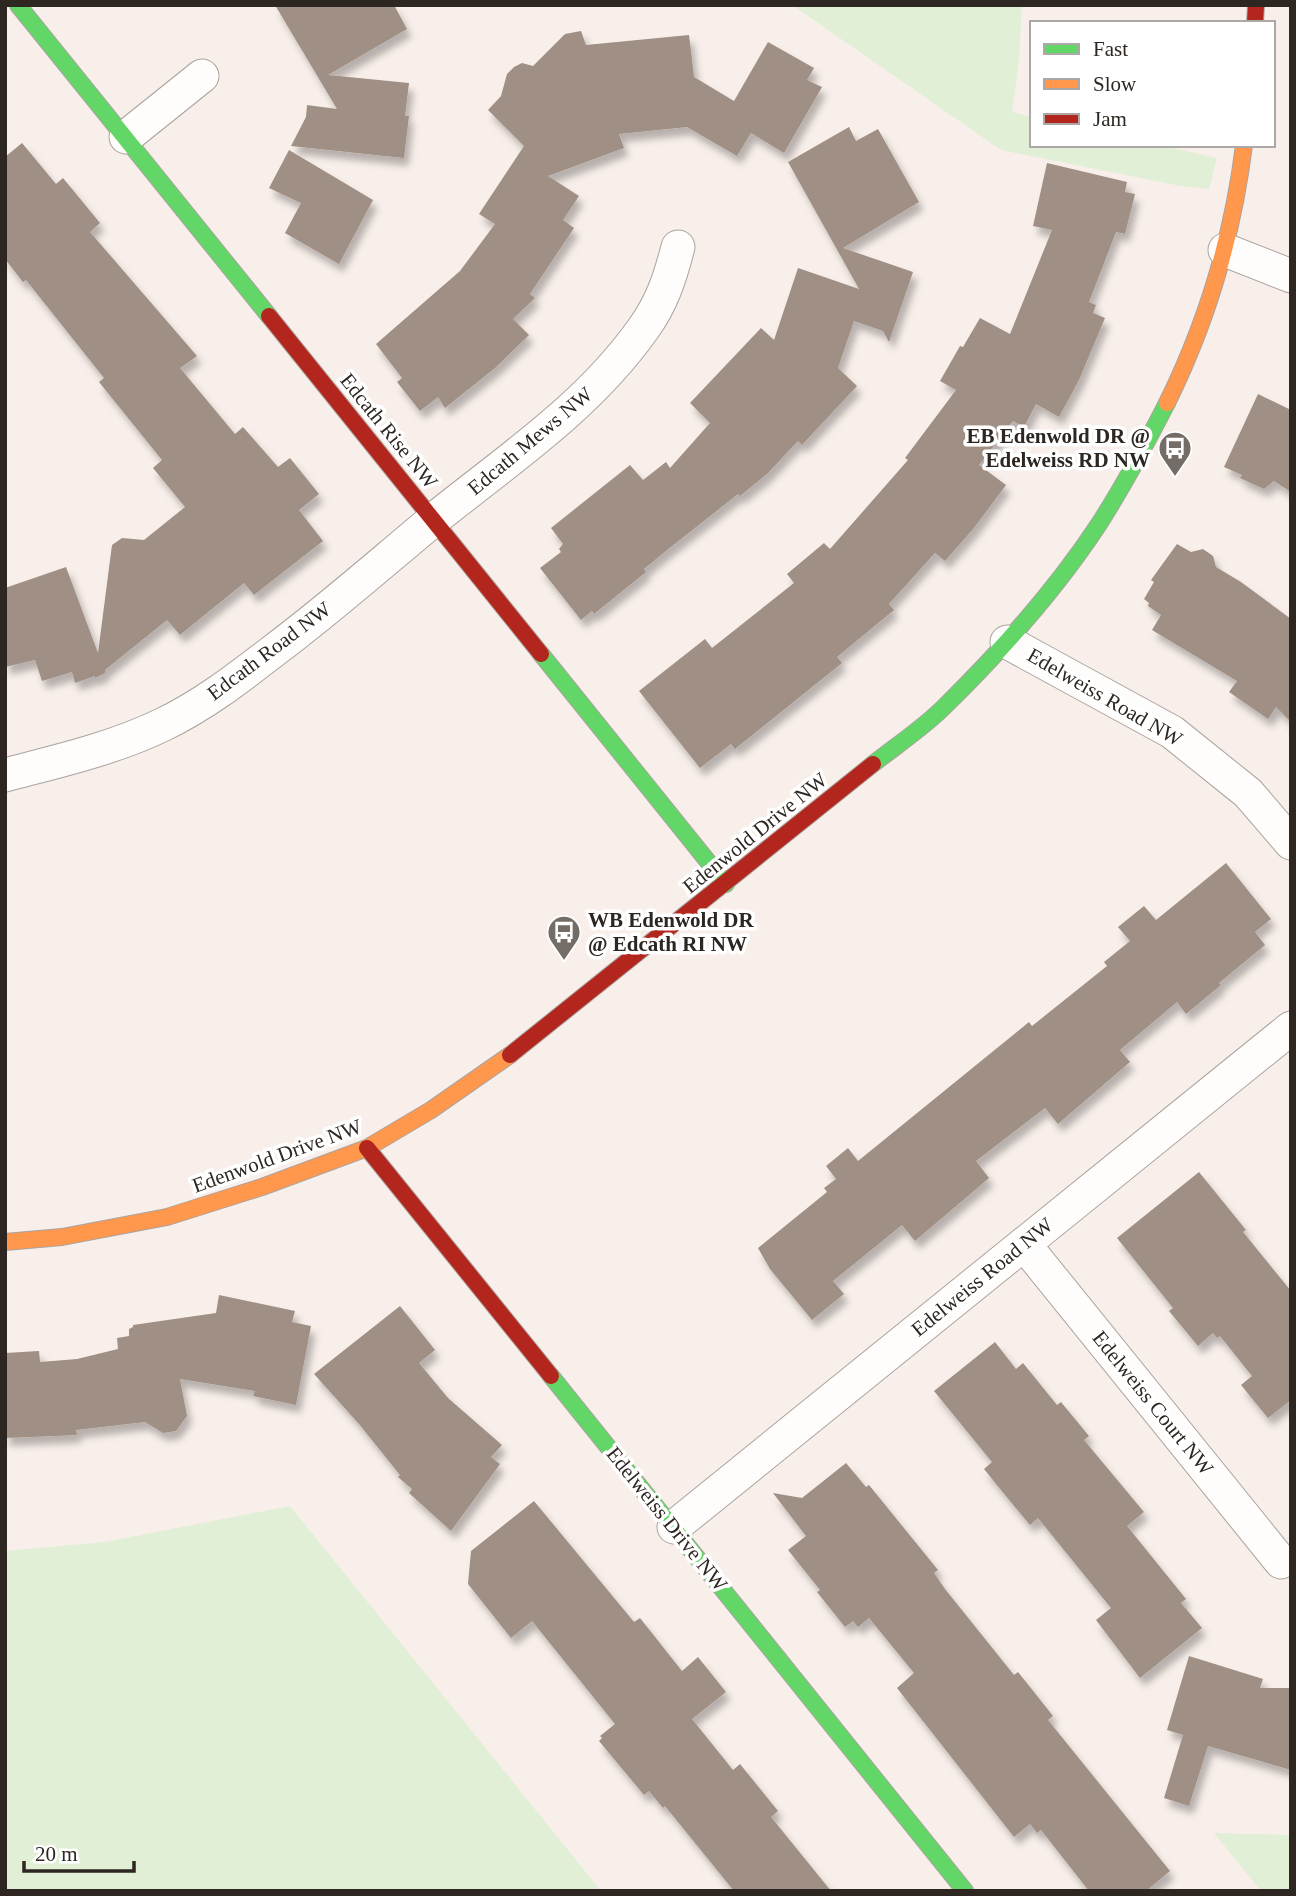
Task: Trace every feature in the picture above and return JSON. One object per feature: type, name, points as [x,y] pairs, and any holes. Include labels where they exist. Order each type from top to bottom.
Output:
[{"type":"street","name":"Edcath Rise NW","points":[[18,5],[726,884]]},
{"type":"street","points":[[126,137],[202,76]]},
{"type":"street","name":"Edenwold Drive NW","points":[[5,1242],[62,1237],[167,1217],[262,1187],[367,1148],[431,1110],[510,1055],[942,709],[1007,642],[1055,585],[1099,524],[1138,459],[1172,392],[1201,322],[1225,250],[1238,194],[1244,147]]},
{"type":"street","name":"Edcath Mews NW","points":[[434,520],[558,421],[606,376],[644,329],[667,287],[678,247]]},
{"type":"street","points":[[1225,250],[1291,276]]},
{"type":"street","name":"Edcath Road NW","points":[[5,775],[108,748],[162,725],[221,691],[290,639],[434,520]]},
{"type":"street","name":"Edelweiss Road NW","points":[[1007,642],[1172,732],[1248,793],[1291,843]]},
{"type":"street","name":"Edelweiss Road NW","points":[[674,1527],[1291,1028]]},
{"type":"street","name":"Edelweiss Drive NW","points":[[367,1148],[965,1891]]},
{"type":"street","name":"Edelweiss Court NW","points":[[1024,1244],[1281,1562]]},
{"type":"green space","points":[[792,5],[1022,5],[1019,60],[1012,112],[1030,116],[1030,147],[1168,147],[1217,158],[1209,189],[1181,186],[1001,150]]},
{"type":"green space","points":[[290,1506],[601,1891],[5,1891],[5,1551],[105,1542]]},
{"type":"green space","points":[[1214,1833],[1291,1835],[1291,1891],[1261,1891]]},
{"type":"building","points":[[275,5],[394,5],[407,29],[328,75],[409,83],[405,116],[409,116],[404,158],[291,146],[306,117],[307,105],[337,109]]},
{"type":"building","points":[[581,31],[586,45],[689,35],[694,77],[734,101],[768,42],[814,68],[807,80],[822,87],[784,153],[751,133],[737,156],[687,127],[619,134],[624,148],[548,176],[579,196],[563,220],[574,228],[530,294],[535,298],[513,319],[529,335],[495,368],[445,408],[438,397],[420,411],[397,382],[402,378],[376,344],[460,271],[495,224],[479,214],[524,146],[488,110],[501,96],[507,74],[522,63],[533,66],[565,34]]},
{"type":"building","points":[[849,127],[856,141],[878,129],[919,202],[843,248],[913,272],[889,342],[883,331],[854,321],[838,368],[857,386],[802,445],[798,441],[767,474],[667,550],[644,569],[646,572],[594,614],[592,611],[581,620],[540,568],[561,552],[559,549],[563,544],[551,528],[630,465],[643,480],[666,462],[670,468],[710,423],[690,403],[761,328],[774,340],[798,268],[859,289],[788,162]]},
{"type":"building","points":[[22,143],[56,184],[63,178],[100,223],[90,232],[197,356],[180,368],[235,434],[243,427],[278,467],[290,458],[319,494],[299,510],[323,541],[254,595],[244,583],[180,635],[167,620],[105,670],[105,673],[75,683],[72,672],[42,681],[35,660],[5,667],[5,588],[66,567],[98,653],[112,545],[122,538],[144,540],[185,507],[153,468],[162,460],[99,382],[104,378],[26,280],[23,282],[5,259],[5,157]]},
{"type":"building","points":[[289,150],[373,200],[339,264],[285,233],[301,203],[269,188]]},
{"type":"building","points":[[1047,163],[1127,182],[1125,192],[1135,194],[1125,234],[1116,232],[1089,302],[1096,305],[1093,313],[1105,318],[1079,380],[1059,417],[1036,404],[1024,427],[1013,421],[979,465],[1006,485],[945,561],[935,553],[889,604],[894,610],[837,657],[842,663],[735,749],[731,744],[700,768],[639,691],[705,639],[712,648],[794,583],[787,574],[824,543],[830,549],[908,460],[905,458],[956,390],[940,381],[980,318],[1010,334],[1052,230],[1033,226]]},
{"type":"building","points":[[1258,394],[1291,410],[1291,492],[1274,481],[1264,489],[1224,467]]},
{"type":"building","points":[[1177,544],[1191,552],[1203,549],[1213,556],[1216,567],[1291,619],[1291,722],[1276,707],[1268,719],[1229,692],[1237,681],[1152,630],[1161,615],[1148,606],[1149,603],[1144,599],[1154,582],[1151,580]]},
{"type":"building","points":[[1226,863],[1271,919],[1255,932],[1265,945],[1186,1014],[1177,1002],[1120,1050],[1130,1062],[1058,1124],[1045,1108],[976,1161],[989,1178],[915,1241],[902,1225],[833,1281],[844,1294],[812,1320],[770,1269],[758,1248],[827,1192],[824,1188],[836,1179],[826,1166],[848,1148],[858,1161],[1029,1022],[1032,1026],[1107,966],[1104,962],[1130,941],[1118,927],[1144,906],[1156,920]]},
{"type":"building","points":[[1199,1172],[1291,1291],[1291,1400],[1268,1418],[1241,1385],[1252,1376],[1220,1336],[1217,1338],[1213,1333],[1198,1346],[1169,1311],[1173,1308],[1117,1238]]},
{"type":"building","points":[[219,1295],[295,1311],[292,1322],[311,1326],[296,1405],[253,1396],[255,1391],[180,1379],[187,1416],[176,1431],[163,1433],[145,1422],[76,1430],[77,1435],[5,1438],[5,1353],[39,1351],[40,1362],[77,1359],[118,1349],[117,1338],[129,1336],[129,1329],[133,1325],[216,1313]]},
{"type":"building","points":[[400,1306],[435,1350],[419,1363],[448,1398],[502,1445],[491,1457],[500,1464],[451,1531],[409,1493],[412,1489],[398,1477],[400,1475],[359,1424],[314,1374]]},
{"type":"building","points":[[995,1342],[1016,1369],[1023,1363],[1057,1405],[1061,1402],[1089,1436],[1084,1440],[1144,1512],[1127,1526],[1186,1599],[1181,1603],[1202,1628],[1140,1678],[1096,1620],[1111,1608],[1038,1518],[1030,1525],[1010,1501],[984,1469],[992,1462],[934,1391]]},
{"type":"building","points":[[846,1463],[866,1487],[869,1485],[938,1570],[934,1573],[945,1589],[1014,1675],[1018,1672],[1034,1692],[1053,1716],[1048,1720],[1170,1871],[1146,1891],[1089,1891],[1041,1830],[1037,1833],[1030,1824],[1014,1837],[897,1688],[914,1673],[869,1618],[858,1627],[853,1621],[845,1627],[817,1592],[820,1590],[788,1550],[806,1536],[773,1493],[802,1498]]},
{"type":"building","points":[[534,1501],[634,1622],[640,1618],[682,1671],[698,1657],[726,1692],[692,1719],[733,1770],[740,1764],[778,1811],[771,1817],[831,1891],[734,1891],[665,1806],[663,1808],[649,1791],[644,1795],[599,1741],[602,1738],[600,1736],[615,1724],[532,1621],[511,1638],[468,1584],[471,1551]]},
{"type":"building","points":[[1189,1656],[1263,1679],[1260,1688],[1291,1688],[1291,1770],[1208,1746],[1189,1806],[1164,1798],[1183,1735],[1167,1730]]},
{"type":"traffic: fast","points":[[18,5],[269,316]]},
{"type":"traffic: fast","points":[[873,764],[944,707],[1046,597],[1108,509],[1167,403]]},
{"type":"traffic: fast","points":[[541,654],[726,884]]},
{"type":"traffic: fast","points":[[551,1376],[965,1891]]},
{"type":"traffic: slow","points":[[1167,403],[1194,341],[1216,277],[1233,211],[1244,147]]},
{"type":"traffic: slow","points":[[5,1242],[62,1237],[167,1217],[262,1187],[367,1148],[431,1110],[510,1055]]},
{"type":"traffic: jam","points":[[1255,21],[1256,5]]},
{"type":"traffic: jam","points":[[269,316],[541,654]]},
{"type":"traffic: jam","points":[[510,1055],[873,764]]},
{"type":"traffic: jam","points":[[367,1148],[551,1376]]},
{"type":"place","name":"EB Edenwold DR @ Edelweiss RD NW","points":[[1175,478]]},
{"type":"place","name":"WB Edenwold DR @ Edcath RI NW","points":[[564,962]]}]
